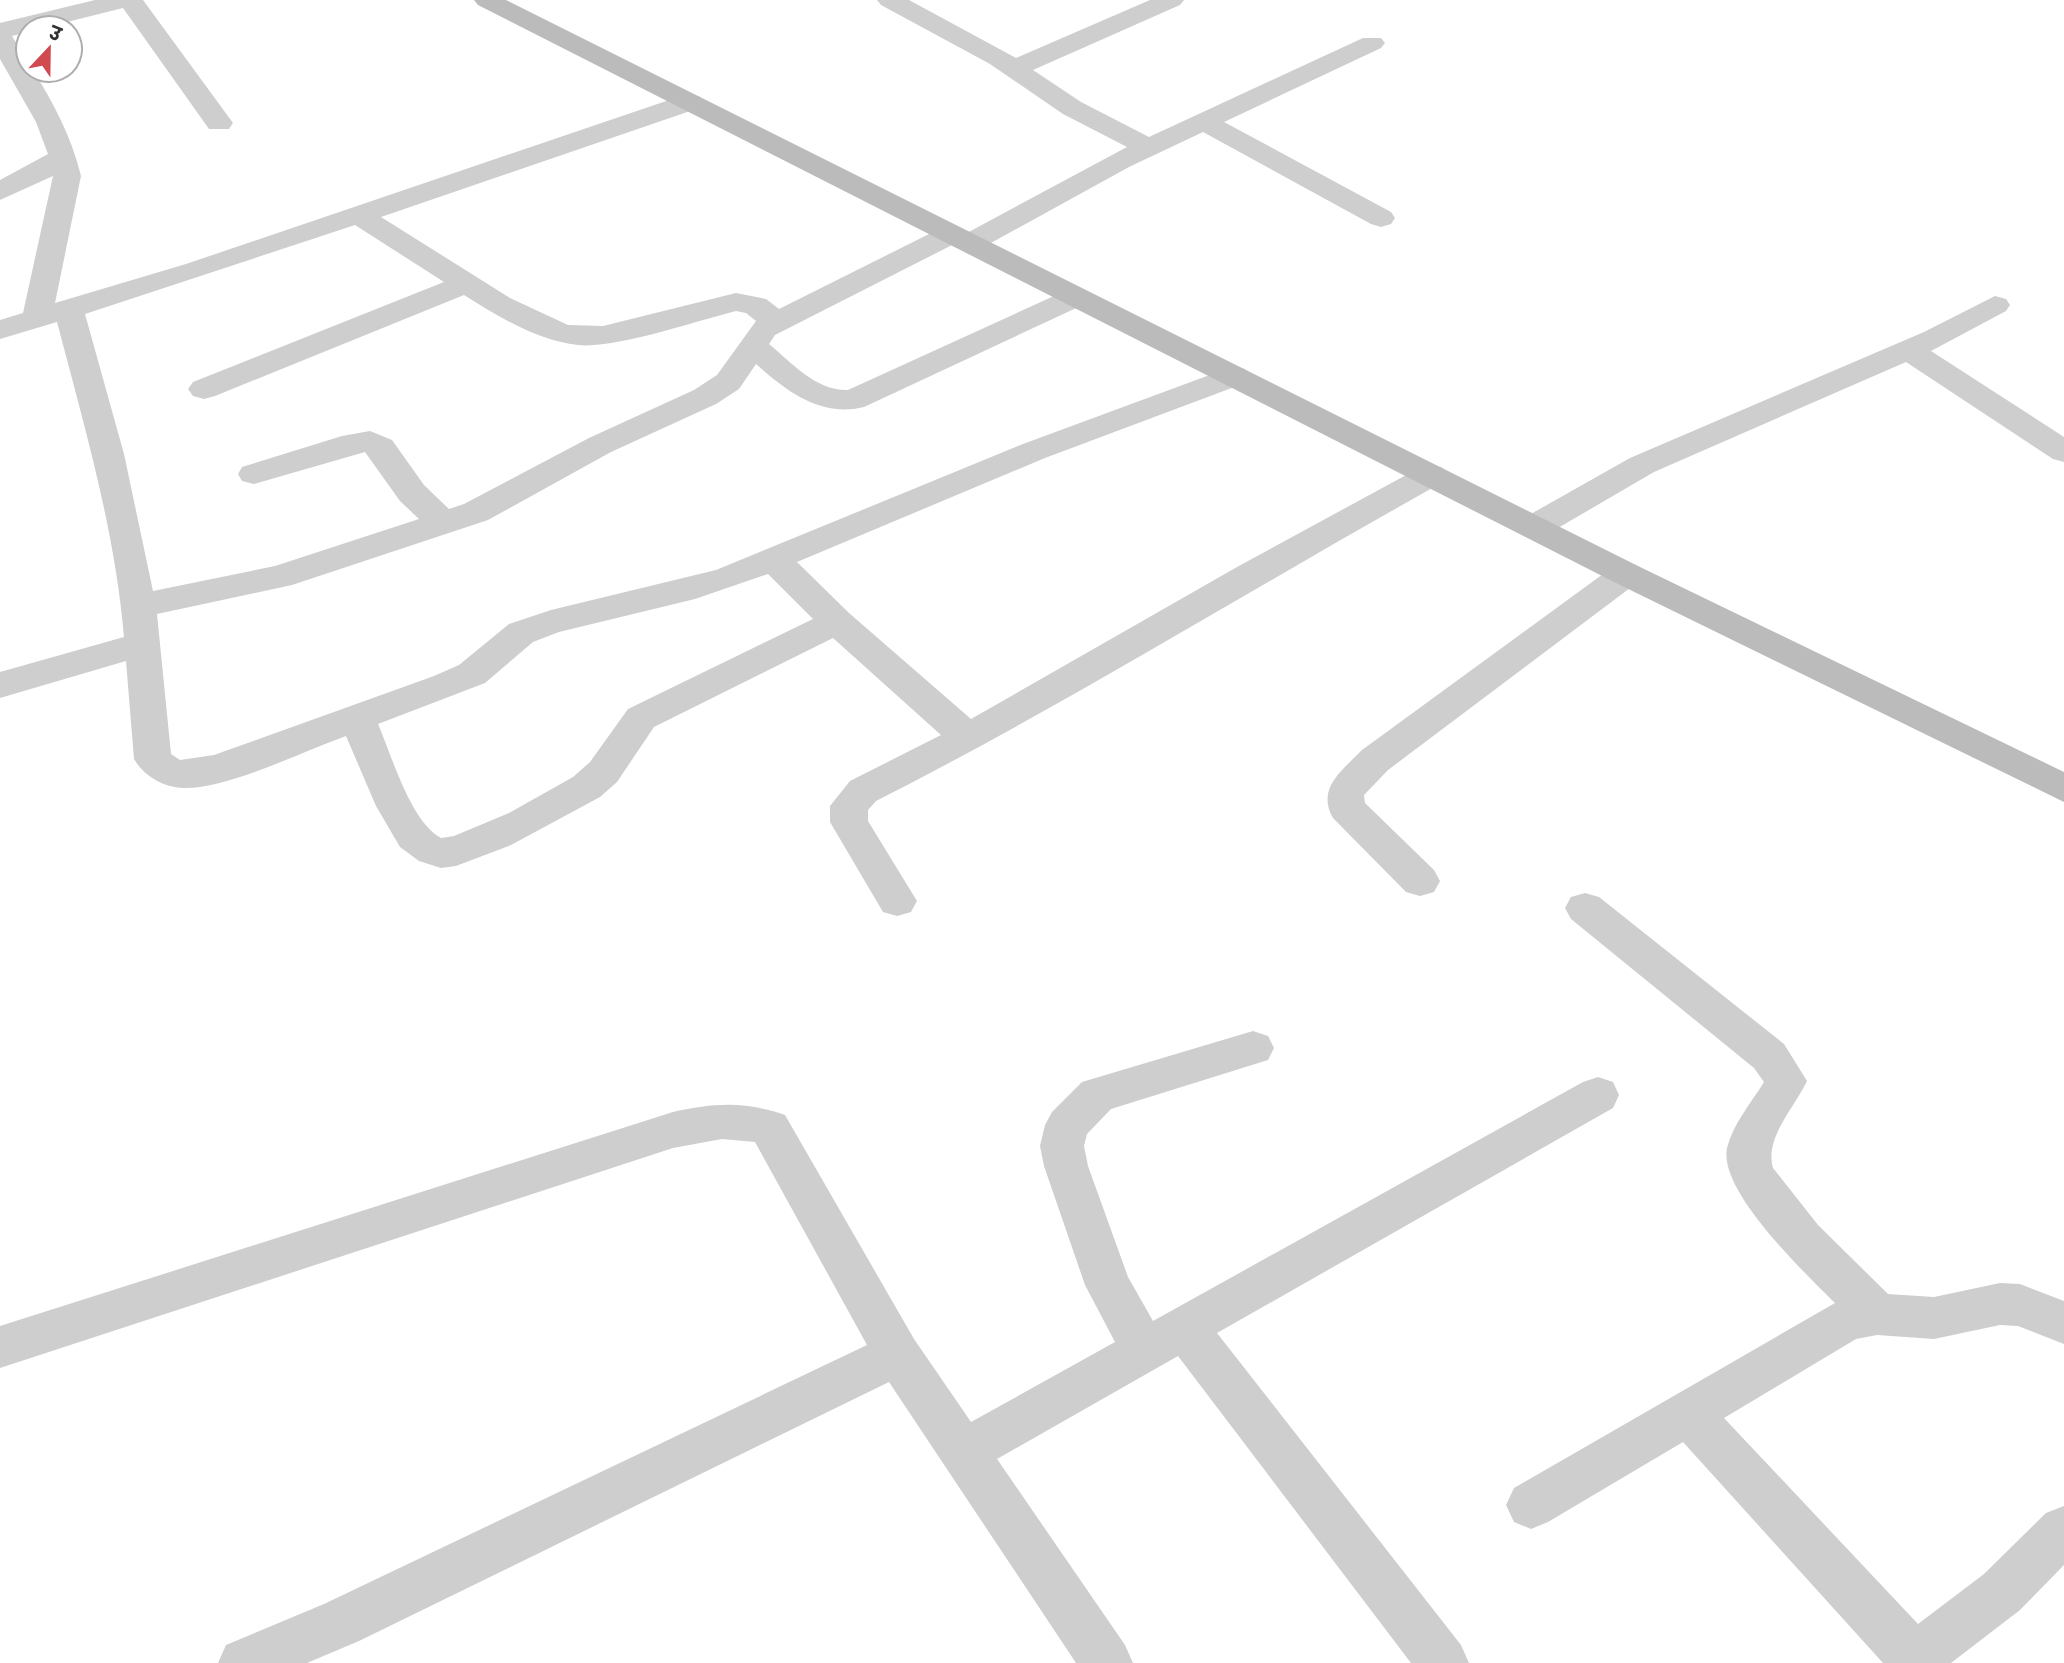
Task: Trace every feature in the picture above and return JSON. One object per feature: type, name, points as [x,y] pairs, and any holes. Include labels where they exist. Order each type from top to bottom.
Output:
[{"type":"street","points":[[0,31],[128,0],[219,123]]},
{"type":"street","points":[[487,0],[1626,574],[2064,788]]},
{"type":"street","points":[[890,0],[1015,68],[1072,108],[1149,147]]},
{"type":"street","points":[[1015,68],[1171,0]]},
{"type":"street","points":[[0,37],[22,97],[64,156],[66,176],[53,314],[108,454],[139,606],[153,759],[166,772],[188,774],[219,768],[357,718],[472,674],[521,633],[585,612],[683,592],[773,559],[1034,451],[1234,376]]},
{"type":"street","points":[[139,606],[279,577],[485,508],[600,445],[705,397],[728,382],[764,329],[776,322],[1372,44]]},
{"type":"street","points":[[0,330],[196,270],[690,102]]},
{"type":"street","points":[[1204,122],[1381,218]]},
{"type":"street","points":[[0,192],[64,156]]},
{"type":"street","points":[[357,214],[533,322],[578,336],[634,329],[719,304],[736,302],[755,305],[776,322]]},
{"type":"street","points":[[204,389],[468,283]]},
{"type":"street","points":[[753,346],[820,397],[835,402],[853,400],[1076,297]]},
{"type":"street","points":[[1534,527],[1642,465],[1908,350],[1995,304]]},
{"type":"street","points":[[1908,350],[2064,452]]},
{"type":"street","points":[[254,474],[353,443],[370,441],[381,447],[412,493],[443,523]]},
{"type":"street","points":[[897,901],[849,822],[849,806],[863,791],[968,738],[1249,575],[1431,475]]},
{"type":"street","points":[[773,559],[837,622],[968,738]]},
{"type":"street","points":[[1420,881],[1346,808],[1345,791],[1375,760],[1626,574]]},
{"type":"street","points":[[357,718],[407,828],[424,847],[443,853],[463,849],[568,800],[600,776],[629,729],[641,718],[837,622]]},
{"type":"street","points":[[0,685],[142,644]]},
{"type":"street","points":[[1585,908],[1769,1056],[1786,1081],[1778,1100],[1752,1136],[1748,1158],[1753,1180],[1787,1221],[1877,1314]]},
{"type":"street","points":[[1253,1048],[1097,1095],[1067,1125],[1062,1146],[1066,1166],[1108,1284],[1165,1339],[1443,1663]]},
{"type":"street","points":[[964,1452],[1598,1095]]},
{"type":"street","points":[[0,1347],[673,1130],[715,1121],[748,1120],[770,1128],[897,1354],[1107,1663]]},
{"type":"street","points":[[1531,1505],[1847,1320],[1877,1314],[1934,1318],[2000,1304],[2020,1305],[2064,1324]]},
{"type":"street","points":[[244,1663],[341,1623],[897,1354]]},
{"type":"street","points":[[1688,1413],[1912,1661],[2002,1592],[2064,1530]]}]
